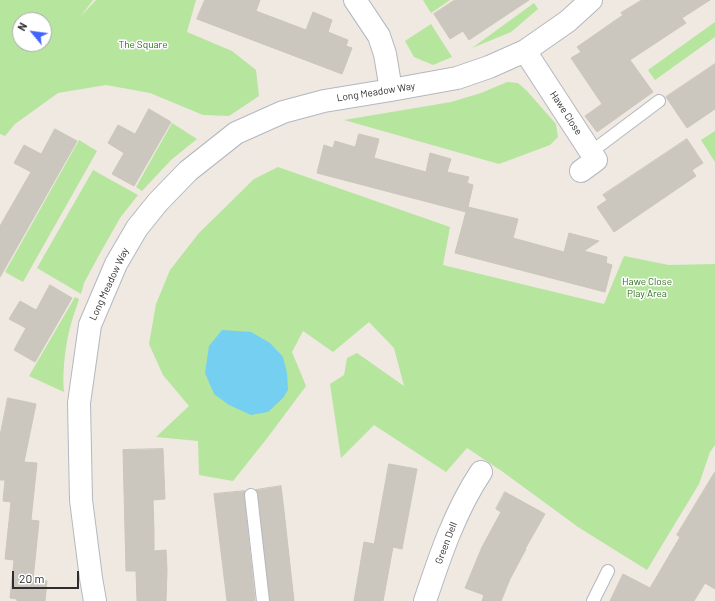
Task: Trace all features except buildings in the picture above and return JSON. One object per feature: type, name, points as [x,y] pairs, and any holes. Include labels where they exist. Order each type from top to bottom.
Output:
[{"type":"street","points":[[355,0],[379,36],[385,54],[391,90]]},
{"type":"street","name":"Long Meadow Way","points":[[95,601],[81,500],[79,404],[90,325],[116,264],[137,228],[158,202],[188,171],[236,133],[283,112],[324,101],[457,78],[489,67],[524,51],[562,25],[591,0]]},
{"type":"street","name":"Hawe Close","points":[[524,51],[591,152]]},
{"type":"street","points":[[581,171],[596,160],[591,152]]},
{"type":"street","name":"Green Dell","points":[[426,601],[441,554],[471,479]]},
{"type":"lane","points":[[591,152],[659,101]]},
{"type":"lane","points":[[251,495],[263,601]]},
{"type":"lane","points":[[593,601],[608,570]]},
{"type":"green space","name":"The Square","points":[[0,0],[93,0],[81,16],[96,0],[196,0],[187,32],[232,51],[256,70],[259,96],[229,116],[203,115],[150,93],[106,85],[58,93],[15,124],[5,136],[0,134]]},
{"type":"green space","points":[[423,0],[450,0],[431,13]]},
{"type":"green space","points":[[534,3],[538,9],[511,32],[472,48]]},
{"type":"green space","points":[[715,22],[715,37],[655,80],[648,70]]},
{"type":"green space","points":[[431,24],[452,57],[433,65],[414,57],[405,41]]},
{"type":"green space","points":[[507,82],[518,83],[527,91],[556,124],[558,137],[550,145],[499,164],[344,120],[451,102],[481,93]]},
{"type":"green space","points":[[172,123],[197,139],[171,160],[142,191],[136,187]]},
{"type":"green space","points":[[715,131],[715,162],[701,140]]},
{"type":"green space","points":[[79,140],[97,151],[23,282],[5,272]]},
{"type":"green space","name":"Hawe Close Play Area","points":[[278,167],[450,227],[443,265],[604,304],[624,256],[669,265],[715,264],[715,445],[710,452],[699,484],[647,570],[578,527],[503,472],[467,448],[446,472],[374,425],[341,458],[330,384],[344,375],[347,358],[357,353],[404,386],[394,348],[369,322],[333,352],[303,331],[292,352],[306,386],[233,481],[199,475],[198,441],[156,437],[189,406],[163,375],[149,344],[156,304],[170,270],[199,233],[254,179]]},
{"type":"green space","points":[[93,170],[138,195],[120,218],[84,283],[81,294],[37,268]]},
{"type":"green space","points":[[75,297],[79,299],[66,346],[63,385],[64,392],[29,376]]},
{"type":"water","points":[[222,330],[251,332],[270,343],[283,357],[287,373],[288,390],[283,398],[268,412],[251,415],[229,405],[214,394],[205,373],[209,346]]}]
